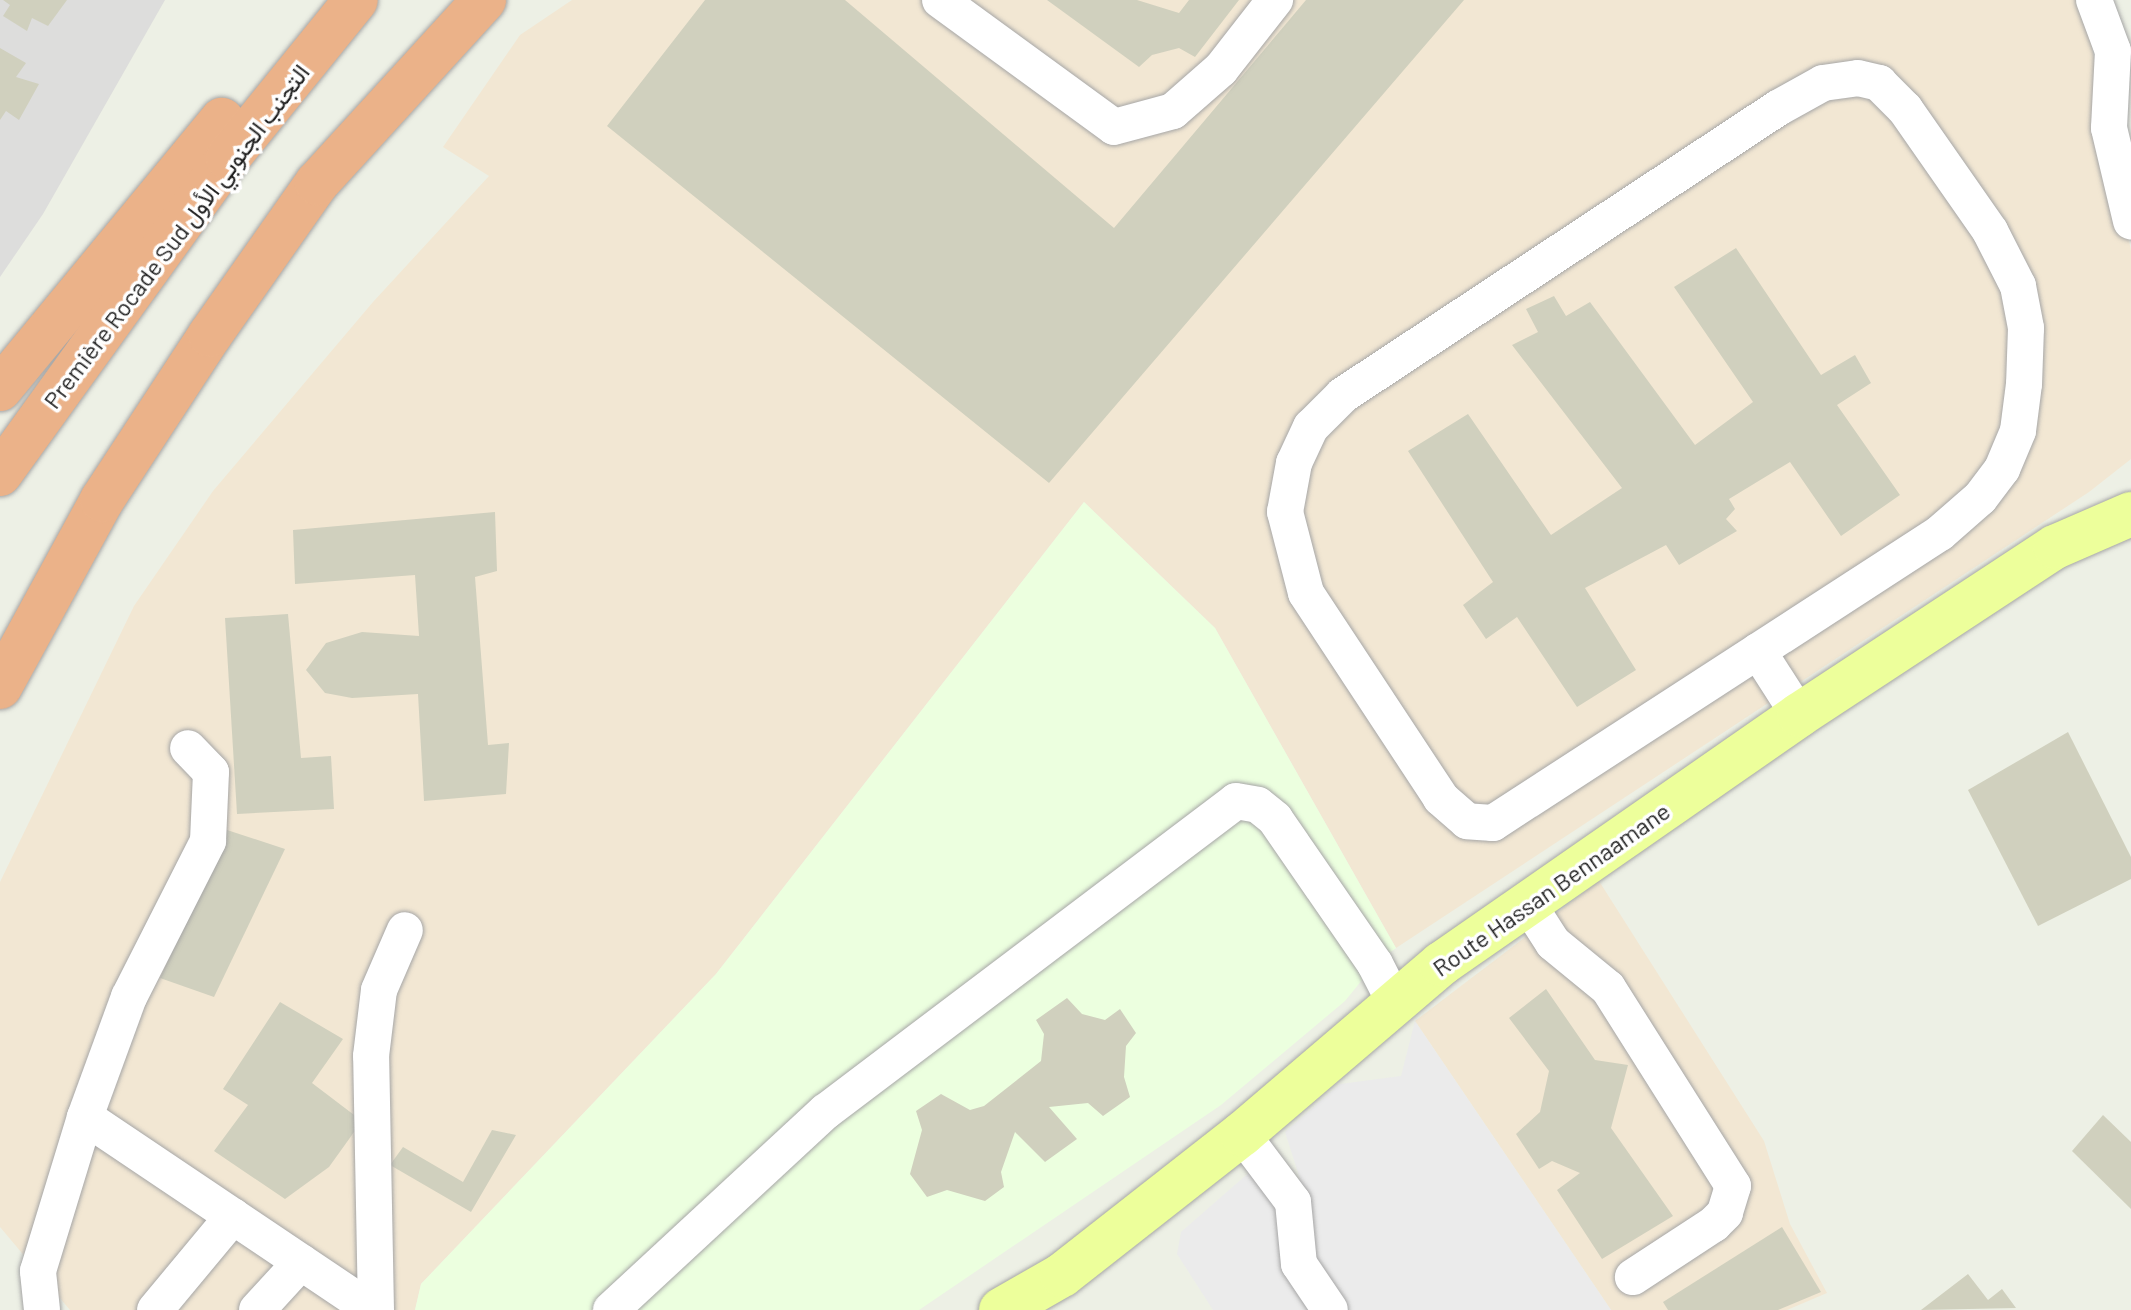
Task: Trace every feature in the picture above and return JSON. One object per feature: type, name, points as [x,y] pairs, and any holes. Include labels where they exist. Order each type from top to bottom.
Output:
[{"type":"highway","points":[[0,389],[257,78],[332,0]]},
{"type":"highway","name":"Première Rocade Sud التجنب الجنوبي الأول","points":[[0,474],[228,158],[356,0]]},
{"type":"highway","points":[[0,687],[102,500],[210,335],[317,183],[484,0]]},
{"type":"highway","points":[[426,60],[520,0]]},
{"type":"main road","name":"Route Hassan Bennaamane","points":[[1001,1310],[1062,1275],[1242,1134],[1395,1003],[1528,904],[1799,715],[2055,547],[2131,514]]},
{"type":"street","points":[[940,0],[1114,127],[1173,111],[1221,69],[1275,0]]},
{"type":"street","points":[[2094,0],[2122,37],[2109,128],[2131,221]]},
{"type":"street","points":[[1858,78],[1879,83],[1905,109],[1990,231],[2018,286],[2026,328],[2018,431],[2002,469],[1980,498],[1940,533],[1758,651],[1493,823],[1467,821],[1441,798],[1306,593],[1285,512],[1294,463],[1311,427],[1343,395],[1778,108],[1823,83],[1858,78]]},
{"type":"street","points":[[1758,651],[1799,715]]},
{"type":"street","points":[[42,1310],[38,1271],[85,1117],[129,997],[208,841],[211,772],[188,748]]},
{"type":"street","points":[[611,1310],[825,1112],[1236,801],[1258,805],[1275,819],[1375,964],[1395,1003]]},
{"type":"street","points":[[1528,904],[1553,943],[1608,988],[1733,1186],[1725,1213],[1714,1224],[1633,1277]]},
{"type":"street","points":[[85,1117],[301,1262],[327,1299],[374,1310],[371,1056],[379,990],[405,930]]},
{"type":"street","points":[[1242,1134],[1293,1202],[1299,1264],[1330,1310]]},
{"type":"street","points":[[155,1310],[233,1216]]},
{"type":"street","points":[[257,1310],[301,1262]]},
{"type":"shaded area","points":[[0,0],[165,0],[43,214],[0,277]]},
{"type":"shaded area","points":[[572,0],[2083,0],[2131,251],[2131,459],[2089,492],[1396,948],[1215,628],[1084,502],[716,974],[421,1284],[415,1310],[70,1310],[0,1227],[0,882],[134,606],[213,491],[373,302],[489,176],[443,147],[520,35]]},
{"type":"shaded area","points":[[1084,502],[1215,628],[1396,948],[1375,964],[1345,1001],[1221,1105],[919,1310],[415,1310],[421,1284],[716,974]]},
{"type":"shaded area","points":[[1599,881],[1764,1141],[1790,1224],[1827,1293],[1787,1310],[1611,1310],[1415,1021]]},
{"type":"shaded area","points":[[1415,1021],[1611,1310],[1213,1310],[1177,1254],[1181,1232],[1252,1170],[1282,1192],[1300,1179],[1285,1132],[1340,1084],[1401,1076]]},
{"type":"building","points":[[3,0],[67,0],[48,26],[32,18],[27,31],[3,16],[10,5]]},
{"type":"building","points":[[705,0],[845,0],[1114,228],[1306,0],[1464,0],[1049,483],[607,126]]},
{"type":"building","points":[[1047,0],[1137,0],[1179,13],[1189,0],[1239,0],[1195,57],[1179,48],[1152,55],[1139,67]]},
{"type":"building","points":[[0,48],[26,63],[16,77],[39,84],[19,120],[6,111],[0,120]]},
{"type":"building","points":[[1736,248],[1821,375],[1855,355],[1871,383],[1837,405],[1900,495],[1841,536],[1790,462],[1729,499],[1735,509],[1726,519],[1737,531],[1679,565],[1666,545],[1585,588],[1636,670],[1577,707],[1517,617],[1486,639],[1463,605],[1493,582],[1408,451],[1468,414],[1551,535],[1622,488],[1512,345],[1538,332],[1526,309],[1554,296],[1566,316],[1590,302],[1695,445],[1753,402],[1674,287]]},
{"type":"building","points":[[495,512],[497,571],[475,577],[488,745],[509,743],[506,794],[424,801],[418,694],[352,698],[325,693],[306,670],[326,643],[362,632],[419,636],[415,575],[295,584],[293,530]]},
{"type":"building","points":[[288,614],[301,758],[331,756],[334,809],[237,814],[225,618]]},
{"type":"building","points":[[2068,732],[2131,857],[2131,879],[2038,926],[1968,790]]},
{"type":"building","points":[[227,830],[285,849],[214,997],[160,978]]},
{"type":"building","points":[[1546,989],[1595,1060],[1628,1065],[1611,1128],[1673,1216],[1602,1259],[1557,1190],[1580,1173],[1552,1161],[1539,1169],[1516,1134],[1540,1112],[1549,1071],[1509,1018]]},
{"type":"building","points":[[1067,998],[1082,1014],[1105,1020],[1120,1009],[1136,1033],[1126,1046],[1124,1077],[1130,1097],[1103,1116],[1088,1103],[1049,1107],[1077,1139],[1045,1162],[1015,1132],[1001,1172],[1004,1187],[985,1201],[947,1190],[927,1197],[910,1174],[922,1130],[916,1111],[941,1094],[970,1110],[984,1106],[1041,1061],[1044,1034],[1036,1020]]},
{"type":"building","points":[[280,1002],[343,1039],[312,1083],[362,1121],[329,1167],[285,1199],[214,1151],[248,1105],[223,1089]]},
{"type":"building","points":[[2103,1115],[2131,1142],[2131,1209],[2072,1151]]},
{"type":"building","points":[[492,1130],[516,1135],[471,1212],[390,1165],[403,1147],[463,1182]]},
{"type":"building","points":[[1782,1227],[1821,1292],[1778,1310],[1668,1310],[1663,1302]]},
{"type":"building","points":[[1968,1274],[1988,1300],[2002,1289],[2016,1308],[1921,1310]]}]
